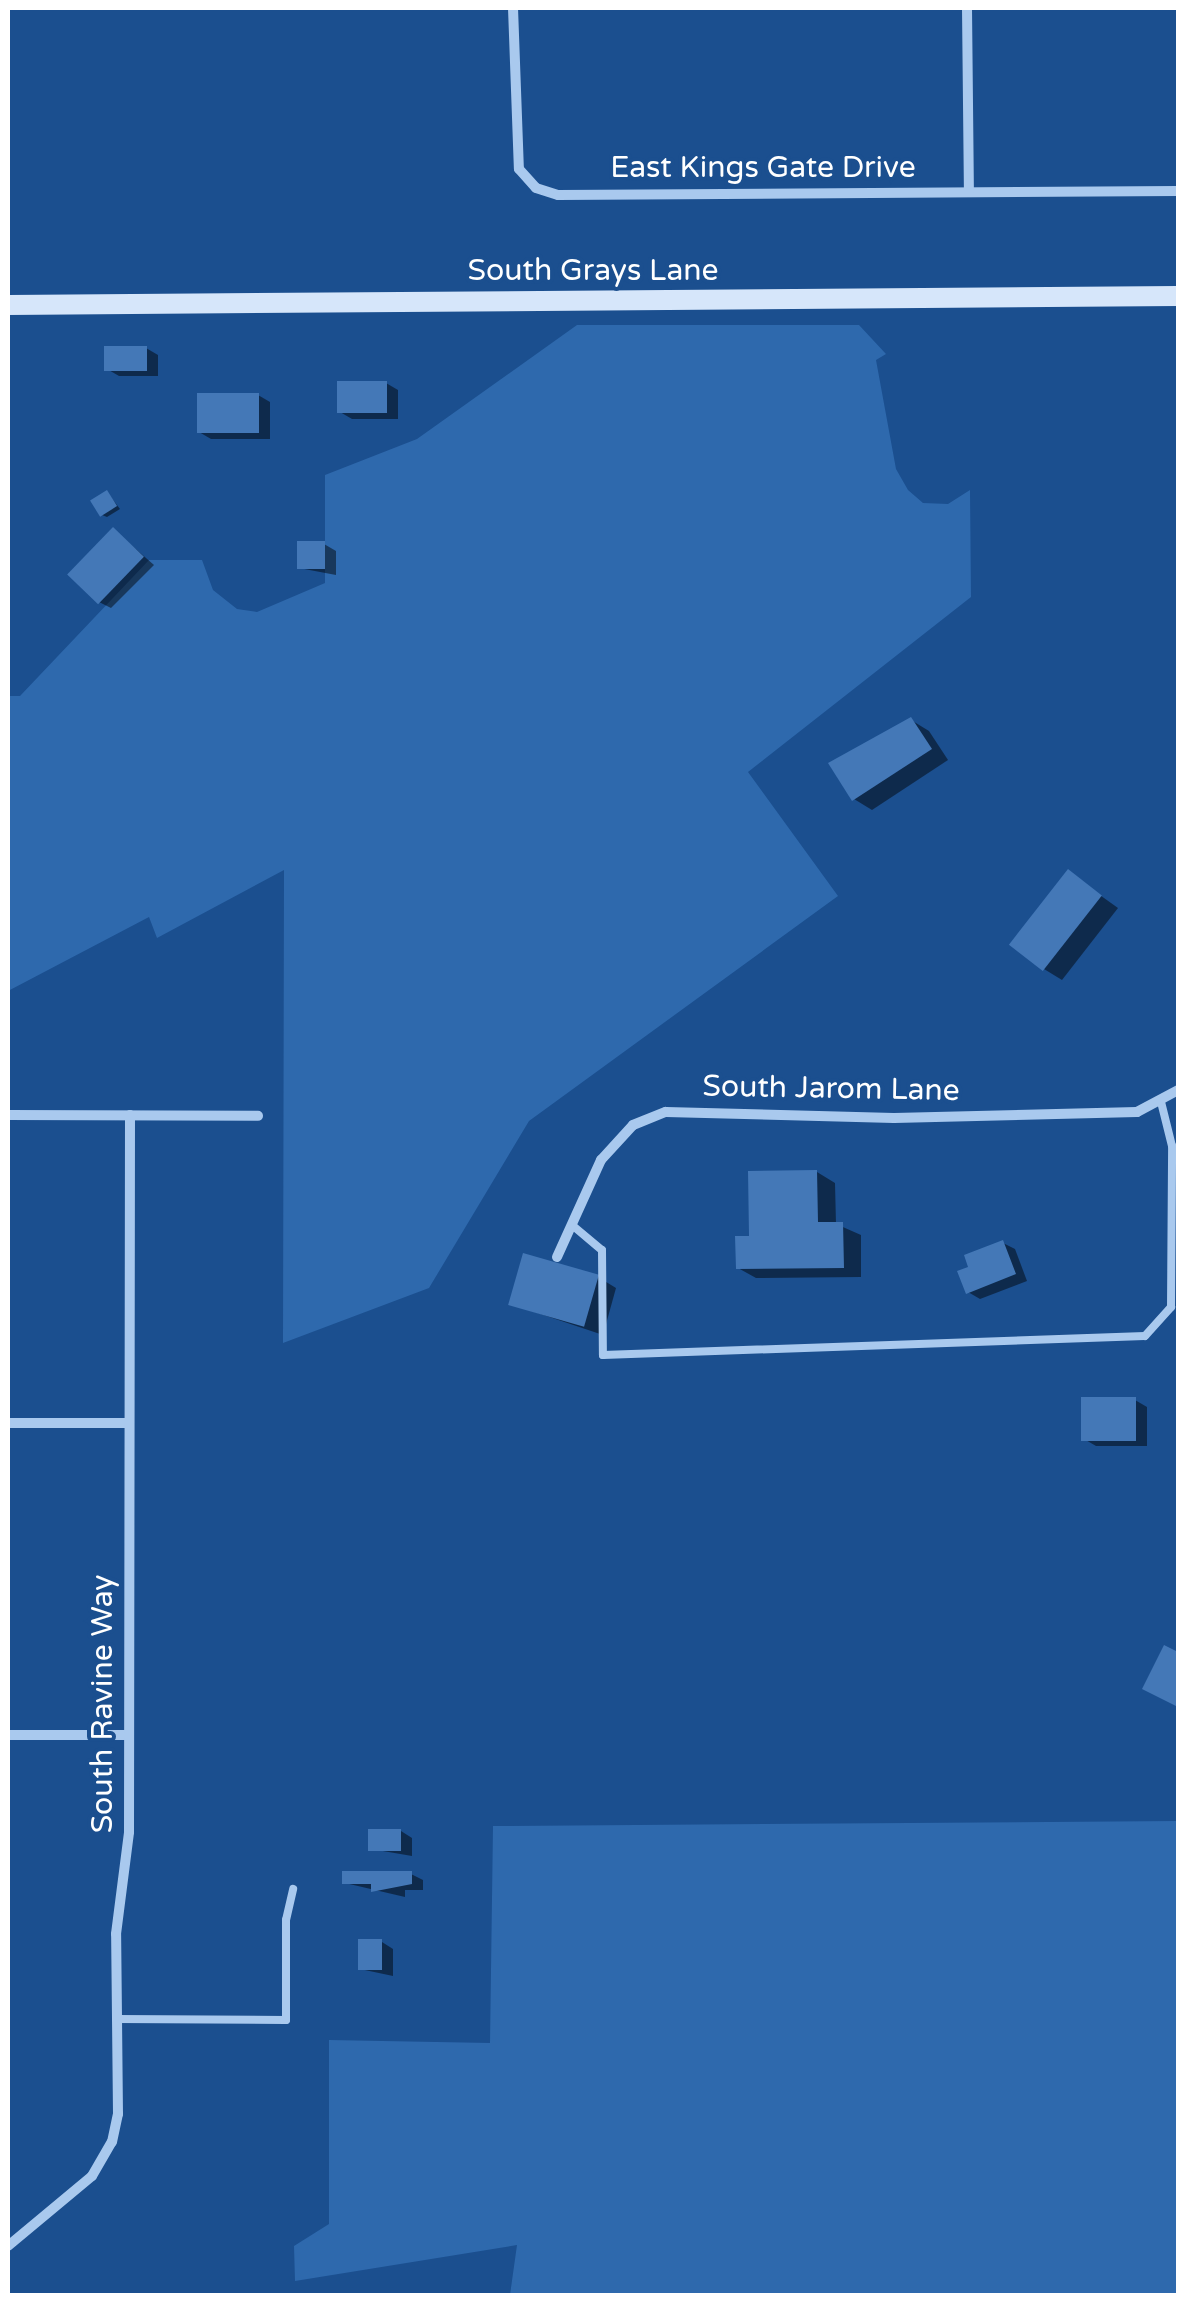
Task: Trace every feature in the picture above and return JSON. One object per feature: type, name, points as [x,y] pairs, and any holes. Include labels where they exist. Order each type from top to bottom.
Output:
[{"type":"street","name":"East Kings Gate Drive","points":[[513,8],[514,142],[518,169],[536,188],[558,195],[1178,191]]},
{"type":"street","points":[[967,8],[969,192]]},
{"type":"street","name":"South Grays Lane","points":[[8,305],[1178,296]]},
{"type":"street","name":"South Jarom Lane","points":[[557,1257],[600,1160],[633,1125],[666,1112],[894,1118],[1138,1112],[1178,1090]]},
{"type":"street","points":[[8,1115],[258,1116]]},
{"type":"street","name":"South Ravine Way","points":[[8,2246],[92,2176],[112,2142],[118,2114],[116,2019],[129,1735],[130,1115]]},
{"type":"street","points":[[8,1423],[129,1423]]},
{"type":"street","points":[[8,1735],[129,1735]]},
{"type":"lane","points":[[572,1225],[602,1250],[604,1356],[1144,1336],[1172,1307],[1172,1146],[1160,1102]]},
{"type":"lane","points":[[116,2019],[286,2020],[286,1920],[293,1889]]},
{"type":"shaded area","points":[[577,325],[859,325],[886,354],[876,360],[896,469],[908,490],[923,503],[948,504],[970,490],[971,597],[748,772],[838,896],[529,1121],[429,1288],[283,1343],[284,870],[157,938],[149,917],[8,991],[8,696],[20,696],[149,560],[202,560],[213,590],[237,609],[257,612],[325,583],[325,475],[417,439]]},
{"type":"shaded area","points":[[1178,1821],[1178,2295],[510,2295],[517,2245],[295,2281],[294,2246],[329,2224],[329,2040],[490,2043],[493,1826]]},
{"type":"building","points":[[104,346],[147,346],[147,371],[104,371]]},
{"type":"building","points":[[337,381],[387,381],[387,413],[337,413]]},
{"type":"building","points":[[197,393],[259,393],[259,433],[197,433]]},
{"type":"building","points":[[107,490],[117,506],[100,517],[90,501]]},
{"type":"building","points":[[113,527],[144,557],[98,604],[67,574]]},
{"type":"building","points":[[297,541],[325,541],[325,569],[297,569]]},
{"type":"building","points":[[911,717],[932,749],[852,801],[828,763]]},
{"type":"building","points":[[1068,869],[1102,895],[1043,971],[1009,945]]},
{"type":"building","points":[[817,1170],[818,1222],[843,1222],[844,1268],[736,1269],[735,1236],[749,1236],[748,1171]]},
{"type":"building","points":[[1003,1240],[1016,1274],[966,1294],[957,1271],[968,1267],[964,1255]]},
{"type":"building","points":[[523,1253],[599,1275],[584,1327],[508,1305]]},
{"type":"building","points":[[1081,1397],[1136,1397],[1136,1441],[1081,1441]]},
{"type":"building","points":[[1164,1645],[1178,1652],[1178,1707],[1142,1689]]},
{"type":"building","points":[[368,1829],[401,1829],[401,1851],[368,1851]]},
{"type":"building","points":[[342,1871],[412,1871],[412,1884],[371,1892],[371,1884],[342,1884]]},
{"type":"building","points":[[358,1939],[382,1939],[382,1970],[358,1970]]}]
